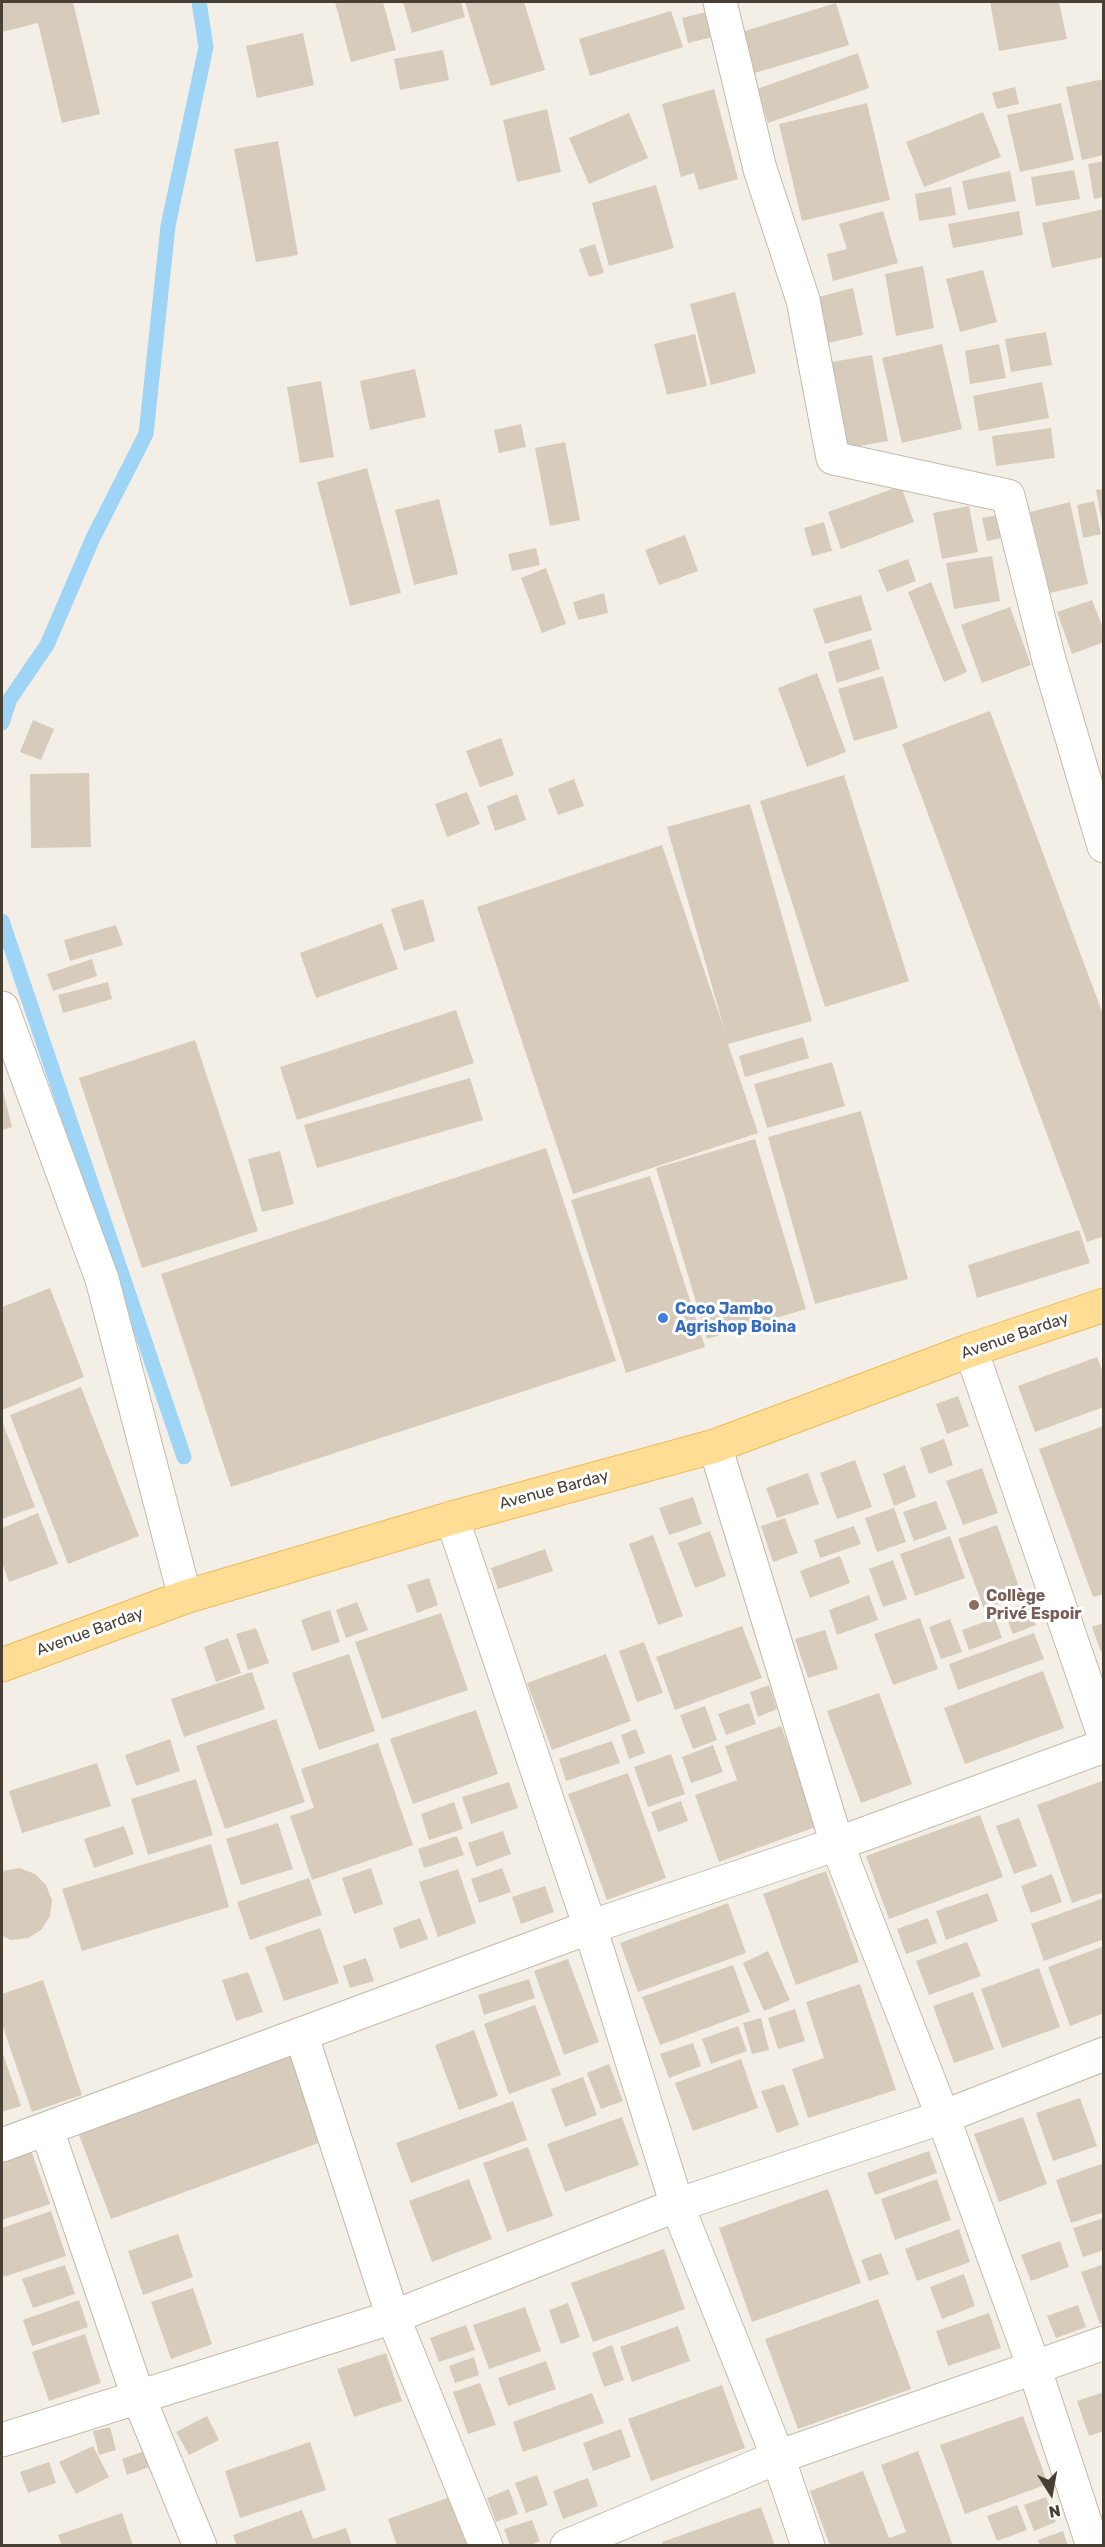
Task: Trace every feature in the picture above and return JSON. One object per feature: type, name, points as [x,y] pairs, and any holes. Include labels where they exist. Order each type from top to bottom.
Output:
[{"type":"main road","name":"Avenue Barday","points":[[2,1665],[185,1597],[452,1518],[715,1446],[971,1350],[1104,1305]]},
{"type":"street","points":[[720,2],[760,169],[803,300],[833,458],[1008,496],[1049,660],[1104,846]]},
{"type":"street","points":[[2,1008],[102,1279],[185,1597]]},
{"type":"street","points":[[971,1350],[1104,1735]]},
{"type":"street","points":[[715,1446],[837,1844],[943,2117],[1034,2367],[1093,2546]]},
{"type":"street","points":[[452,1518],[590,1927],[676,2205],[778,2457],[808,2546]]},
{"type":"street","points":[[2,2145],[590,1927],[837,1844],[1104,1746]]},
{"type":"street","points":[[301,2034],[393,2317],[486,2546]]},
{"type":"street","points":[[2,2440],[393,2317],[676,2205],[943,2117],[1104,2054]]},
{"type":"street","points":[[47,2130],[138,2396],[200,2546]]},
{"type":"street","points":[[567,2546],[778,2457],[1104,2343]]},
{"type":"building","points":[[2,2],[73,2],[100,114],[62,123],[38,23],[2,32]]},
{"type":"building","points":[[335,2],[383,2],[396,50],[351,62]]},
{"type":"building","points":[[403,2],[461,2],[465,17],[412,33]]},
{"type":"building","points":[[465,2],[524,2],[545,70],[491,86]]},
{"type":"building","points":[[990,2],[1059,2],[1067,39],[999,51]]},
{"type":"building","points":[[836,3],[849,45],[748,75],[735,34]]},
{"type":"building","points":[[671,11],[683,47],[590,76],[579,39]]},
{"type":"building","points":[[710,11],[717,36],[688,43],[682,18]]},
{"type":"building","points":[[303,33],[314,85],[257,98],[246,46]]},
{"type":"building","points":[[443,50],[449,80],[400,90],[394,59]]},
{"type":"building","points":[[858,53],[869,88],[768,123],[757,89]]},
{"type":"building","points":[[1104,79],[1104,155],[1082,160],[1066,87]]},
{"type":"building","points":[[1015,87],[1019,104],[997,109],[992,93]]},
{"type":"building","points":[[714,89],[738,179],[699,190],[694,173],[681,177],[662,104]]},
{"type":"building","points":[[867,103],[890,200],[802,221],[779,124]]},
{"type":"building","points":[[1061,103],[1074,160],[1020,172],[1007,115]]},
{"type":"building","points":[[547,109],[561,172],[517,182],[503,120]]},
{"type":"building","points":[[983,112],[1001,157],[924,187],[906,142]]},
{"type":"building","points":[[629,113],[648,158],[589,184],[569,138]]},
{"type":"building","points":[[278,141],[298,255],[256,262],[234,149]]},
{"type":"building","points":[[1104,161],[1104,197],[1094,199],[1088,164]]},
{"type":"building","points":[[1074,170],[1080,199],[1036,206],[1031,177]]},
{"type":"building","points":[[1010,171],[1016,201],[968,210],[962,181]]},
{"type":"building","points":[[656,185],[674,248],[609,266],[592,203]]},
{"type":"building","points":[[951,187],[956,215],[919,221],[915,194]]},
{"type":"building","points":[[1104,209],[1104,257],[1052,268],[1042,223]]},
{"type":"building","points":[[883,211],[898,263],[833,281],[827,254],[847,249],[839,224]]},
{"type":"building","points":[[1019,211],[1023,235],[953,248],[948,224]]},
{"type":"building","points":[[595,244],[604,273],[589,277],[579,249]]},
{"type":"building","points":[[923,266],[934,328],[896,336],[885,274]]},
{"type":"building","points":[[983,270],[997,322],[960,332],[946,279]]},
{"type":"building","points":[[853,288],[863,335],[824,344],[814,298]]},
{"type":"building","points":[[735,292],[756,373],[711,385],[690,304]]},
{"type":"building","points":[[1046,332],[1052,365],[1011,372],[1005,339]]},
{"type":"building","points":[[695,334],[707,386],[667,395],[654,344]]},
{"type":"building","points":[[942,344],[962,429],[902,443],[882,358]]},
{"type":"building","points":[[999,344],[1006,378],[970,384],[965,351]]},
{"type":"building","points":[[872,355],[888,441],[847,448],[832,362]]},
{"type":"building","points":[[415,369],[426,417],[370,430],[360,381]]},
{"type":"building","points":[[321,381],[334,457],[300,463],[287,387]]},
{"type":"building","points":[[1042,382],[1049,418],[979,431],[973,396]]},
{"type":"building","points":[[521,424],[526,447],[499,453],[494,430]]},
{"type":"building","points":[[1051,428],[1055,458],[996,466],[992,436]]},
{"type":"building","points":[[565,442],[580,520],[550,526],[535,448]]},
{"type":"building","points":[[367,468],[401,593],[350,606],[317,482]]},
{"type":"building","points":[[901,486],[914,522],[841,549],[828,512]]},
{"type":"building","points":[[1104,489],[1104,521],[1102,522],[1096,490]]},
{"type":"building","points":[[439,499],[458,574],[414,585],[395,510]]},
{"type":"building","points":[[1094,501],[1101,534],[1083,538],[1077,505]]},
{"type":"building","points":[[1070,502],[1088,584],[1050,593],[1030,512]]},
{"type":"building","points":[[969,506],[978,552],[942,559],[933,513]]},
{"type":"building","points":[[1007,513],[1012,536],[987,541],[982,518]]},
{"type":"building","points":[[824,522],[832,551],[812,556],[804,528]]},
{"type":"building","points":[[685,535],[698,571],[659,585],[645,550]]},
{"type":"building","points":[[536,548],[540,565],[512,571],[508,554]]},
{"type":"building","points":[[992,556],[1000,601],[954,609],[946,563]]},
{"type":"building","points":[[908,559],[916,581],[887,592],[878,570]]},
{"type":"building","points":[[546,568],[566,624],[542,633],[521,578]]},
{"type":"building","points":[[931,582],[967,672],[944,682],[908,592]]},
{"type":"building","points":[[604,593],[608,613],[578,620],[573,602]]},
{"type":"building","points":[[861,595],[872,630],[825,644],[813,609]]},
{"type":"building","points":[[1092,600],[1104,631],[1104,642],[1072,654],[1057,612]]},
{"type":"building","points":[[1010,607],[1031,665],[982,683],[961,625]]},
{"type":"building","points":[[871,639],[880,669],[837,683],[828,652]]},
{"type":"building","points":[[817,673],[846,752],[807,767],[778,688]]},
{"type":"building","points":[[883,676],[898,728],[854,741],[838,689]]},
{"type":"building","points":[[990,711],[1104,1017],[1104,1236],[1087,1242],[902,744]]},
{"type":"building","points":[[33,720],[54,729],[41,760],[20,752]]},
{"type":"building","points":[[501,738],[514,775],[480,787],[466,751]]},
{"type":"building","points":[[89,773],[91,847],[31,848],[30,774]]},
{"type":"building","points":[[844,775],[909,981],[825,1007],[760,801]]},
{"type":"building","points":[[574,779],[584,806],[558,815],[548,789]]},
{"type":"building","points":[[467,792],[480,824],[447,837],[435,804]]},
{"type":"building","points":[[517,794],[526,820],[495,831],[487,806]]},
{"type":"building","points":[[750,804],[812,1021],[728,1044],[758,1133],[573,1194],[477,907],[662,845],[725,1032],[667,827]]},
{"type":"building","points":[[423,899],[435,941],[404,951],[391,909]]},
{"type":"building","points":[[382,923],[398,969],[316,998],[300,953]]},
{"type":"building","points":[[116,925],[123,945],[70,961],[64,940]]},
{"type":"building","points":[[92,959],[97,976],[53,991],[47,974]]},
{"type":"building","points":[[108,982],[112,999],[63,1013],[58,995]]},
{"type":"building","points":[[456,1010],[474,1063],[297,1120],[280,1067]]},
{"type":"building","points":[[803,1037],[809,1058],[745,1077],[739,1056]]},
{"type":"building","points":[[195,1040],[258,1231],[142,1268],[79,1078]]},
{"type":"building","points":[[832,1062],[845,1106],[767,1128],[754,1084]]},
{"type":"building","points":[[470,1078],[483,1120],[317,1168],[304,1125]]},
{"type":"building","points":[[2,1087],[12,1127],[2,1130]]},
{"type":"building","points":[[861,1111],[908,1279],[815,1304],[768,1137]]},
{"type":"building","points":[[755,1139],[806,1309],[707,1339],[656,1168]]},
{"type":"building","points":[[546,1148],[616,1361],[231,1487],[161,1274]]},
{"type":"building","points":[[280,1151],[294,1204],[262,1212],[248,1159]]},
{"type":"building","points":[[650,1176],[705,1347],[626,1373],[571,1200]]},
{"type":"building","points":[[1079,1230],[1090,1263],[977,1298],[968,1265]]},
{"type":"building","points":[[50,1288],[84,1377],[2,1410],[2,1307]]},
{"type":"building","points":[[1097,1357],[1104,1375],[1104,1407],[1035,1432],[1018,1386]]},
{"type":"building","points":[[81,1387],[139,1536],[68,1564],[10,1415]]},
{"type":"building","points":[[958,1396],[969,1426],[947,1434],[936,1404]]},
{"type":"building","points":[[2,1421],[35,1507],[2,1519]]},
{"type":"building","points":[[1104,1426],[1104,1594],[1093,1597],[1039,1449]]},
{"type":"building","points":[[944,1439],[953,1465],[929,1474],[920,1448]]},
{"type":"building","points":[[855,1460],[872,1507],[837,1519],[820,1473]]},
{"type":"building","points":[[905,1465],[916,1497],[894,1506],[883,1474]]},
{"type":"building","points":[[982,1468],[998,1513],[963,1525],[946,1481]]},
{"type":"building","points":[[808,1473],[819,1504],[777,1518],[766,1488]]},
{"type":"building","points":[[693,1497],[702,1524],[669,1535],[659,1508]]},
{"type":"building","points":[[936,1501],[947,1529],[914,1541],[903,1512]]},
{"type":"building","points":[[894,1508],[906,1542],[877,1552],[865,1518]]},
{"type":"building","points":[[38,1513],[58,1564],[9,1582],[2,1562],[2,1528]]},
{"type":"building","points":[[785,1518],[798,1553],[773,1562],[761,1526]]},
{"type":"building","points":[[997,1525],[1022,1595],[984,1609],[958,1539]]},
{"type":"building","points":[[854,1526],[861,1544],[820,1558],[814,1540]]},
{"type":"building","points":[[710,1531],[726,1576],[695,1588],[678,1543]]},
{"type":"building","points":[[653,1535],[683,1616],[658,1625],[629,1544]]},
{"type":"building","points":[[950,1536],[965,1578],[915,1596],[900,1554]]},
{"type":"building","points":[[545,1549],[553,1571],[498,1589],[491,1568]]},
{"type":"building","points":[[840,1556],[850,1583],[810,1598],[800,1571]]},
{"type":"building","points":[[893,1560],[907,1599],[883,1607],[869,1569]]},
{"type":"building","points":[[429,1578],[438,1605],[417,1613],[407,1585]]},
{"type":"building","points":[[869,1595],[878,1620],[837,1635],[829,1610]]},
{"type":"building","points":[[357,1602],[368,1630],[346,1638],[336,1610]]},
{"type":"building","points":[[1028,1603],[1036,1625],[1013,1634],[1004,1611]]},
{"type":"building","points":[[330,1610],[340,1642],[312,1651],[301,1620]]},
{"type":"building","points":[[441,1613],[468,1690],[382,1719],[355,1642]]},
{"type":"building","points":[[920,1618],[938,1669],[893,1685],[874,1634]]},
{"type":"building","points":[[995,1618],[1002,1638],[969,1650],[962,1630]]},
{"type":"building","points":[[950,1619],[962,1652],[941,1659],[929,1627]]},
{"type":"building","points":[[1104,1623],[1104,1651],[1101,1652],[1092,1627]]},
{"type":"building","points":[[742,1626],[762,1678],[675,1710],[656,1657]]},
{"type":"building","points":[[256,1628],[269,1663],[248,1670],[236,1634]]},
{"type":"building","points":[[825,1630],[838,1669],[808,1678],[795,1639]]},
{"type":"building","points":[[1034,1633],[1044,1659],[958,1690],[949,1664]]},
{"type":"building","points":[[228,1638],[241,1673],[216,1682],[204,1647]]},
{"type":"building","points":[[644,1642],[663,1693],[637,1702],[619,1651]]},
{"type":"building","points":[[349,1654],[375,1731],[319,1750],[292,1673]]},
{"type":"building","points":[[606,1654],[631,1721],[552,1750],[527,1683]]},
{"type":"building","points":[[1043,1671],[1064,1728],[965,1764],[944,1708]]},
{"type":"building","points":[[252,1672],[265,1709],[184,1737],[171,1699]]},
{"type":"building","points":[[769,1685],[777,1709],[758,1717],[750,1692]]},
{"type":"building","points":[[879,1693],[912,1784],[861,1803],[827,1711]]},
{"type":"building","points":[[749,1703],[756,1724],[726,1735],[718,1714]]},
{"type":"building","points":[[705,1706],[717,1740],[693,1749],[680,1715]]},
{"type":"building","points":[[476,1710],[498,1774],[413,1804],[390,1739]]},
{"type":"building","points":[[276,1719],[305,1802],[225,1829],[196,1746]]},
{"type":"building","points":[[781,1726],[818,1826],[719,1862],[695,1795],[737,1780],[725,1746]]},
{"type":"building","points":[[636,1729],[645,1753],[629,1759],[621,1735]]},
{"type":"building","points":[[170,1739],[180,1771],[136,1786],[125,1755]]},
{"type":"building","points":[[612,1741],[620,1763],[566,1781],[559,1759]]},
{"type":"building","points":[[378,1743],[413,1845],[312,1880],[290,1816],[314,1808],[301,1769]]},
{"type":"building","points":[[713,1745],[723,1772],[691,1783],[682,1757]]},
{"type":"building","points":[[671,1754],[685,1794],[648,1807],[634,1767]]},
{"type":"building","points":[[97,1763],[111,1806],[22,1833],[9,1791]]},
{"type":"building","points":[[628,1773],[666,1878],[607,1900],[568,1794]]},
{"type":"building","points":[[196,1779],[213,1835],[148,1855],[131,1799]]},
{"type":"building","points":[[1102,1781],[1104,1892],[1072,1903],[1037,1805]]},
{"type":"building","points":[[509,1782],[518,1808],[471,1824],[462,1797]]},
{"type":"building","points":[[681,1801],[688,1821],[658,1832],[651,1812]]},
{"type":"building","points":[[454,1802],[463,1829],[429,1840],[421,1814]]},
{"type":"building","points":[[980,1815],[1003,1877],[889,1919],[866,1856]]},
{"type":"building","points":[[1019,1818],[1037,1866],[1014,1874],[996,1826]]},
{"type":"building","points":[[278,1823],[293,1869],[241,1885],[226,1839]]},
{"type":"building","points":[[124,1826],[134,1854],[94,1868],[84,1839]]},
{"type":"building","points":[[503,1831],[511,1854],[476,1867],[468,1843]]},
{"type":"building","points":[[457,1836],[464,1855],[424,1868],[418,1849]]},
{"type":"building","points":[[211,1844],[229,1907],[82,1951],[62,1889]]},
{"type":"building","points":[[20,1868],[35,1874],[46,1885],[52,1900],[50,1916],[41,1930],[28,1938],[11,1940],[2,1936],[2,1871]]},
{"type":"building","points":[[371,1868],[383,1904],[354,1914],[342,1878]]},
{"type":"building","points":[[502,1868],[511,1892],[479,1903],[471,1879]]},
{"type":"building","points":[[458,1869],[476,1923],[438,1937],[419,1882]]},
{"type":"building","points":[[826,1871],[859,1962],[796,1985],[763,1894]]},
{"type":"building","points":[[1052,1874],[1062,1902],[1031,1913],[1021,1886]]},
{"type":"building","points":[[309,1878],[322,1915],[250,1940],[237,1902]]},
{"type":"building","points":[[545,1886],[554,1912],[521,1924],[512,1897]]},
{"type":"building","points":[[988,1893],[998,1921],[946,1940],[936,1911]]},
{"type":"building","points":[[1104,1898],[1104,1939],[1044,1961],[1031,1924]]},
{"type":"building","points":[[728,1903],[746,1953],[638,1992],[620,1943]]},
{"type":"building","points":[[420,1918],[428,1939],[400,1949],[393,1928]]},
{"type":"building","points":[[928,1918],[937,1943],[906,1954],[897,1929]]},
{"type":"building","points":[[320,1928],[339,1983],[284,2001],[265,1947]]},
{"type":"building","points":[[967,1942],[981,1976],[929,1995],[916,1961]]},
{"type":"building","points":[[1104,1946],[1104,2013],[1070,2026],[1048,1967]]},
{"type":"building","points":[[768,1951],[790,2000],[764,2011],[743,1963]]},
{"type":"building","points":[[366,1958],[374,1981],[350,1988],[343,1966]]},
{"type":"building","points":[[568,1959],[599,2042],[564,2055],[534,1971]]},
{"type":"building","points":[[733,1965],[750,2012],[660,2045],[642,1997]]},
{"type":"building","points":[[1039,1968],[1060,2027],[1002,2048],[981,1989]]},
{"type":"building","points":[[248,1972],[263,2012],[236,2021],[222,1980]]},
{"type":"building","points":[[529,1979],[535,1998],[484,2015],[478,1995]]},
{"type":"building","points":[[43,1980],[82,2095],[32,2112],[2,2024],[2,1994]]},
{"type":"building","points":[[860,1984],[896,2090],[808,2118],[792,2069],[824,2058],[806,2002]]},
{"type":"building","points":[[973,1992],[994,2049],[954,2063],[933,2006]]},
{"type":"building","points":[[535,2005],[561,2075],[509,2094],[484,2024]]},
{"type":"building","points":[[795,2009],[805,2041],[778,2049],[768,2018]]},
{"type":"building","points":[[761,2018],[769,2050],[752,2054],[743,2023]]},
{"type":"building","points":[[738,2026],[747,2051],[711,2064],[702,2039]]},
{"type":"building","points":[[474,2030],[498,2096],[459,2110],[435,2045]]},
{"type":"building","points":[[693,2043],[701,2066],[669,2078],[660,2054]]},
{"type":"building","points":[[289,2049],[324,2141],[111,2219],[76,2127]]},
{"type":"building","points":[[2,2051],[21,2106],[2,2112]]},
{"type":"building","points":[[741,2059],[758,2108],[693,2131],[675,2083]]},
{"type":"building","points":[[609,2064],[623,2101],[601,2109],[587,2073]]},
{"type":"building","points":[[583,2077],[597,2115],[565,2127],[551,2089]]},
{"type":"building","points":[[784,2084],[799,2125],[777,2133],[761,2091]]},
{"type":"building","points":[[1080,2098],[1097,2146],[1053,2161],[1036,2113]]},
{"type":"building","points":[[513,2101],[527,2140],[411,2183],[396,2143]]},
{"type":"building","points":[[622,2117],[639,2165],[565,2192],[547,2144]]},
{"type":"building","points":[[1023,2117],[1047,2184],[999,2202],[974,2134]]},
{"type":"building","points":[[528,2147],[553,2216],[507,2232],[483,2163]]},
{"type":"building","points":[[31,2150],[50,2204],[2,2220],[2,2160]]},
{"type":"building","points":[[929,2151],[937,2173],[875,2195],[867,2173]]},
{"type":"building","points":[[1104,2163],[1104,2212],[1071,2223],[1056,2180]]},
{"type":"building","points":[[469,2179],[492,2239],[432,2262],[409,2201]]},
{"type":"building","points":[[937,2179],[951,2220],[895,2240],[881,2199]]},
{"type":"building","points":[[828,2189],[861,2283],[752,2322],[719,2228]]},
{"type":"building","points":[[51,2211],[66,2256],[4,2277],[2,2228]]},
{"type":"building","points":[[1104,2218],[1104,2250],[1083,2257],[1073,2228]]},
{"type":"building","points":[[959,2229],[970,2262],[917,2281],[905,2249]]},
{"type":"building","points":[[178,2234],[193,2277],[143,2295],[128,2251]]},
{"type":"building","points":[[1060,2241],[1069,2267],[1031,2281],[1021,2255]]},
{"type":"building","points":[[664,2249],[685,2309],[593,2342],[571,2283]]},
{"type":"building","points":[[881,2253],[889,2274],[869,2281],[861,2260]]},
{"type":"building","points":[[1104,2264],[1104,2323],[1100,2324],[1081,2272]]},
{"type":"building","points":[[65,2265],[75,2294],[33,2308],[22,2279]]},
{"type":"building","points":[[964,2274],[975,2306],[942,2319],[930,2287]]},
{"type":"building","points":[[193,2288],[212,2344],[171,2359],[151,2302]]},
{"type":"building","points":[[878,2299],[911,2389],[798,2429],[765,2339]]},
{"type":"building","points":[[79,2300],[88,2327],[32,2346],[23,2320]]},
{"type":"building","points":[[568,2303],[580,2337],[561,2344],[549,2310]]},
{"type":"building","points":[[1078,2305],[1086,2327],[1056,2338],[1047,2316]]},
{"type":"building","points":[[525,2307],[541,2351],[489,2369],[473,2325]]},
{"type":"building","points":[[989,2313],[1001,2348],[948,2366],[936,2331]]},
{"type":"building","points":[[466,2325],[475,2350],[439,2362],[430,2338]]},
{"type":"building","points":[[678,2326],[690,2361],[632,2382],[620,2347]]},
{"type":"building","points":[[85,2334],[101,2383],[49,2401],[32,2352]]},
{"type":"building","points":[[612,2345],[624,2380],[604,2387],[592,2353]]},
{"type":"building","points":[[386,2353],[402,2401],[354,2417],[337,2369]]},
{"type":"building","points":[[474,2357],[479,2375],[455,2383],[449,2366]]},
{"type":"building","points":[[546,2361],[556,2389],[508,2406],[498,2378]]},
{"type":"building","points":[[480,2383],[496,2425],[468,2434],[453,2392]]},
{"type":"building","points":[[722,2385],[745,2448],[651,2481],[628,2419]]},
{"type":"building","points":[[1104,2392],[1104,2431],[1089,2436],[1077,2401]]},
{"type":"building","points":[[592,2393],[604,2423],[523,2452],[513,2422]]},
{"type":"building","points":[[207,2416],[219,2440],[189,2455],[176,2432]]},
{"type":"building","points":[[1023,2416],[1048,2484],[965,2514],[940,2445]]},
{"type":"building","points":[[110,2427],[116,2450],[99,2455],[93,2431]]},
{"type":"building","points":[[621,2429],[631,2457],[593,2471],[583,2443]]},
{"type":"building","points":[[310,2442],[326,2490],[240,2518],[225,2471]]},
{"type":"building","points":[[93,2446],[109,2477],[76,2494],[59,2462]]},
{"type":"building","points":[[150,2449],[155,2465],[127,2475],[122,2459]]},
{"type":"building","points":[[918,2451],[953,2546],[830,2546],[810,2491],[863,2471],[889,2538],[906,2532],[881,2465]]},
{"type":"building","points":[[49,2462],[56,2483],[28,2493],[20,2472]]},
{"type":"building","points":[[537,2475],[548,2505],[526,2513],[515,2483]]},
{"type":"building","points":[[588,2478],[598,2506],[563,2519],[553,2491]]},
{"type":"building","points":[[509,2489],[518,2514],[496,2522],[487,2498]]},
{"type":"building","points":[[450,2497],[467,2546],[397,2546],[388,2519]]},
{"type":"building","points":[[1046,2497],[1056,2522],[1034,2531],[1024,2505]]},
{"type":"building","points":[[1017,2505],[1027,2530],[997,2541],[987,2516]]},
{"type":"building","points":[[761,2507],[775,2546],[664,2546],[662,2542]]},
{"type":"building","points":[[302,2510],[313,2539],[346,2528],[352,2546],[237,2546],[233,2535]]},
{"type":"building","points":[[122,2513],[133,2546],[62,2546],[58,2535]]},
{"type":"building","points":[[532,2520],[540,2541],[529,2546],[510,2546],[504,2529]]},
{"type":"building","points":[[1063,2531],[1068,2546],[1040,2546],[1038,2540]]},
{"type":"waterway","points":[[2,723],[10,699],[47,645],[93,538],[146,434],[168,226],[206,47],[199,2]]},
{"type":"waterway","points":[[2,921],[184,1457]]},
{"type":"place","name":"Coco Jambo Agrishop Boina","points":[[663,1318]]},
{"type":"place","name":"Collège Privé Espoir","points":[[974,1605]]}]
